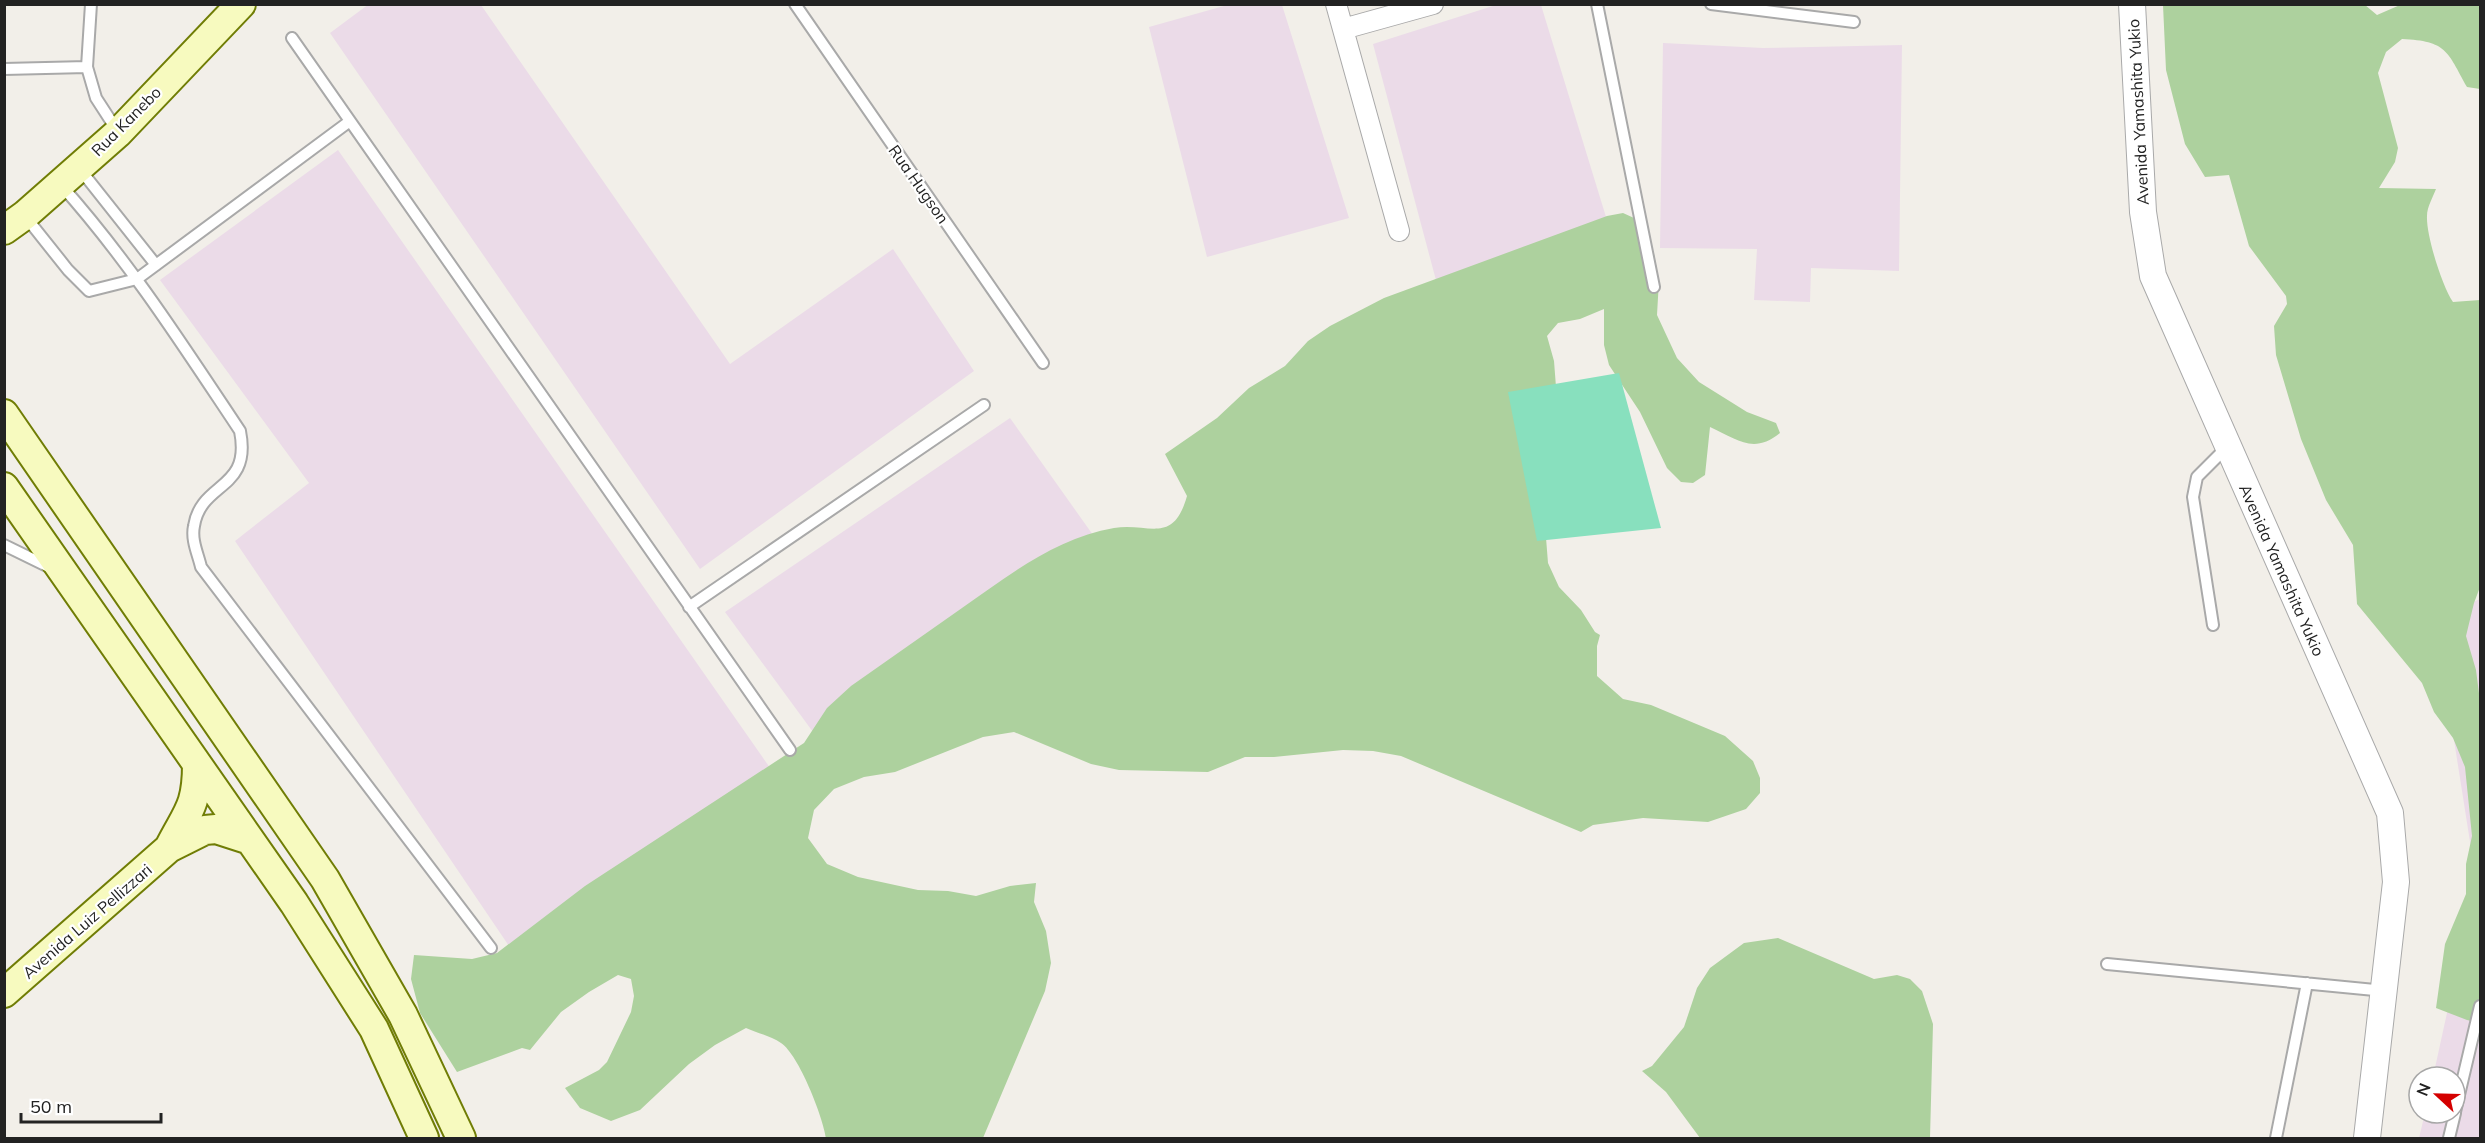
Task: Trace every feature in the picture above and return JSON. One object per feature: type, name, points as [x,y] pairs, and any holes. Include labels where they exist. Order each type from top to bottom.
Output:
[{"type":"main road","name":"Rua Kanebo","points":[[15,223],[118,133],[240,4]]},
{"type":"main road","points":[[4,414],[325,879],[403,1015],[461,1138]]},
{"type":"main road","points":[[4,487],[294,903],[374,1029],[424,1138]]},
{"type":"main road","points":[[140,682],[173,660]]},
{"type":"main road","name":"Avenida Luiz Pellizzari","points":[[169,848],[193,803],[197,788],[197,764]]},
{"type":"main road","name":"Avenida Luiz Pellizzari","points":[[4,993],[169,848],[205,830],[232,833],[250,840]]},
{"type":"main road","points":[[294,903],[325,879]]},
{"type":"street","points":[[1336,4],[1399,231]]},
{"type":"street","points":[[1343,29],[1433,4]]},
{"type":"street","name":"Avenida Yamashita Yukio","points":[[2132,4],[2143,212],[2153,276],[2390,813],[2396,882],[2367,1138]]},
{"type":"lane","points":[[91,4],[87,67],[96,98],[118,133]]},
{"type":"lane","name":"Rua Hugson","points":[[795,4],[1043,363]]},
{"type":"lane","points":[[1596,4],[1654,287]]},
{"type":"lane","points":[[1711,4],[1854,22]]},
{"type":"lane","points":[[292,38],[790,750]]},
{"type":"lane","points":[[4,69],[87,67]]},
{"type":"lane","points":[[15,223],[89,291],[137,279],[350,121]]},
{"type":"lane","points":[[69,176],[156,265]]},
{"type":"lane","points":[[69,176],[87,215],[137,279],[240,431],[244,448],[239,470],[203,504],[194,525],[194,540],[201,567],[491,948]]},
{"type":"lane","points":[[689,607],[984,405]]},
{"type":"lane","points":[[2213,625],[2193,497],[2197,477],[2228,447]]},
{"type":"lane","points":[[4,545],[67,576]]},
{"type":"lane","points":[[2107,964],[2385,991]]},
{"type":"lane","points":[[2276,1138],[2307,983]]},
{"type":"lane","points":[[2467,1065],[2481,1006]]},
{"type":"shaded area","points":[[369,4],[481,5],[730,364],[893,249],[974,371],[700,569],[330,33]]},
{"type":"shaded area","points":[[1231,4],[1282,5],[1349,218],[1207,257],[1149,27]]},
{"type":"shaded area","points":[[1496,5],[1541,5],[1610,230],[1437,284],[1373,44]]},
{"type":"shaded area","points":[[1663,43],[1763,48],[1902,45],[1899,271],[1811,268],[1810,302],[1754,300],[1757,249],[1660,248]]},
{"type":"shaded area","points":[[338,150],[775,775],[513,952],[235,541],[309,483],[160,280]]},
{"type":"shaded area","points":[[1010,418],[1093,535],[813,732],[725,612]]},
{"type":"shaded area","points":[[2480,599],[2480,1138],[2419,1138],[2422,1125],[2467,1125],[2467,1065],[2436,1065],[2476,880],[2435,619]]},
{"type":"green space","points":[[2163,5],[2365,5],[2377,15],[2400,5],[2480,5],[2480,89],[2467,87],[2444,50],[2428,42],[2417,40],[2402,39],[2386,52],[2378,73],[2398,148],[2395,162],[2379,188],[2436,189],[2428,209],[2427,224],[2444,284],[2453,302],[2480,300],[2480,587],[2466,636],[2476,670],[2480,701],[2480,1023],[2436,1008],[2445,944],[2466,894],[2466,864],[2472,836],[2465,767],[2453,738],[2434,712],[2422,683],[2357,604],[2353,545],[2326,500],[2301,439],[2276,355],[2274,326],[2287,304],[2286,296],[2249,246],[2229,175],[2205,177],[2185,144],[2166,70]]},
{"type":"green space","points":[[1623,213],[1634,218],[1654,254],[1659,280],[1657,315],[1677,358],[1699,382],[1747,412],[1776,423],[1780,433],[1770,440],[1753,444],[1737,440],[1710,427],[1705,475],[1693,483],[1681,482],[1667,468],[1640,412],[1609,365],[1604,345],[1604,309],[1580,319],[1558,323],[1547,336],[1554,361],[1556,387],[1542,487],[1548,563],[1559,587],[1581,610],[1595,632],[1600,635],[1597,646],[1597,676],[1623,699],[1651,705],[1725,736],[1753,761],[1760,778],[1760,793],[1746,809],[1708,822],[1643,818],[1593,825],[1581,832],[1401,756],[1373,751],[1343,750],[1274,757],[1245,757],[1208,772],[1119,770],[1091,764],[1014,732],[983,737],[895,772],[864,777],[834,789],[814,810],[808,838],[827,864],[858,877],[918,890],[948,891],[976,896],[1010,886],[1036,883],[1034,902],[1046,931],[1051,963],[1045,991],[983,1138],[826,1138],[809,1087],[788,1050],[768,1036],[746,1028],[715,1045],[689,1064],[640,1110],[611,1121],[580,1108],[565,1088],[599,1070],[607,1062],[631,1012],[634,996],[631,979],[618,975],[561,1012],[530,1050],[522,1048],[457,1072],[420,1013],[411,979],[414,955],[472,959],[497,953],[585,886],[804,743],[827,708],[851,686],[1015,571],[1053,549],[1093,533],[1126,527],[1167,527],[1181,511],[1187,496],[1165,454],[1217,418],[1249,388],[1285,366],[1308,341],[1330,326],[1384,298],[1607,216]]},
{"type":"green space","points":[[1619,373],[1661,528],[1537,541],[1508,392]]},
{"type":"green space","points":[[1778,938],[1874,979],[1897,975],[1910,979],[1922,991],[1933,1024],[1930,1138],[1700,1138],[1666,1092],[1642,1071],[1652,1066],[1684,1027],[1697,988],[1710,968],[1744,943]]}]
